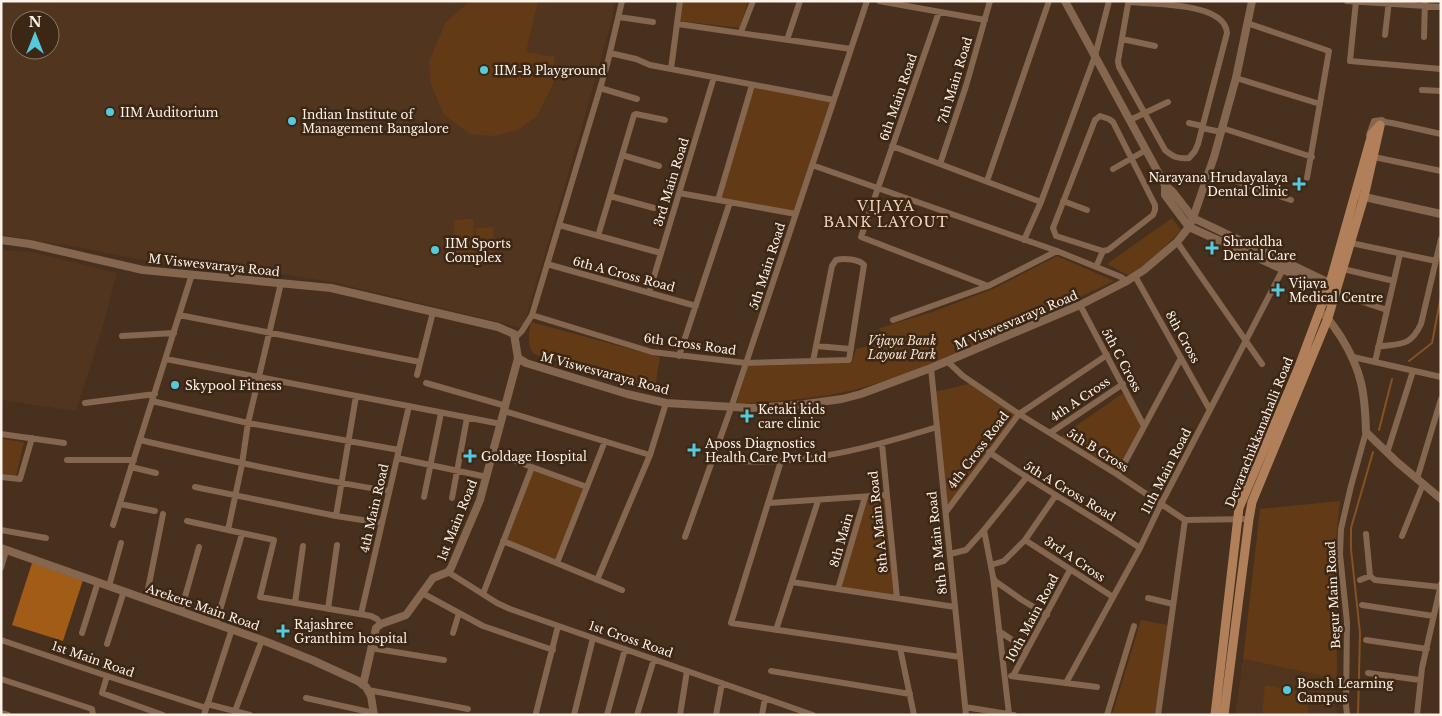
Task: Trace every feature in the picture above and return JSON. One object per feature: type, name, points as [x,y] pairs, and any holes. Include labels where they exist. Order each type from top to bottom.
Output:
[{"type":"main road","points":[[1333,284],[1354,194],[1373,135],[1383,124]]},
{"type":"main road","points":[[1333,284],[1343,268],[1364,197],[1374,156],[1373,135]]},
{"type":"main road","name":"Devarachikkanahalli Road","points":[[1215,715],[1238,519],[1242,501],[1298,369],[1319,311],[1333,284]]},
{"type":"main road","name":"Devarachikkanahalli Road","points":[[1224,715],[1248,519],[1252,502],[1328,318],[1333,284]]},
{"type":"street","points":[[518,358],[516,336],[522,331],[532,315],[600,88],[622,1]]},
{"type":"street","points":[[672,69],[680,1]]},
{"type":"street","points":[[741,32],[753,1]]},
{"type":"street","points":[[787,40],[800,1]]},
{"type":"street","name":"5th Main Road","points":[[685,537],[731,408],[867,1]]},
{"type":"street","points":[[879,1],[918,4],[939,12],[985,20]]},
{"type":"street","name":"7th Main Road","points":[[940,164],[966,86],[990,1]]},
{"type":"street","points":[[987,181],[1049,1]]},
{"type":"street","points":[[1065,1],[1165,185],[1193,218],[1387,310]]},
{"type":"street","points":[[1024,240],[1041,202],[1095,56],[1109,1]]},
{"type":"street","points":[[1190,227],[1209,172],[1236,78],[1252,1]]},
{"type":"street","points":[[1346,1],[1424,4],[1441,7]]},
{"type":"street","points":[[1130,2],[1198,8],[1218,16],[1227,27],[1227,34],[1202,127],[1195,151],[1189,158],[1180,159],[1172,156],[1165,150],[1119,67],[1118,61],[1122,39],[1128,4],[1130,2]]},
{"type":"street","points":[[1356,2],[1350,60],[1441,69]]},
{"type":"street","points":[[1385,35],[1389,3]]},
{"type":"street","points":[[1424,4],[1424,37]]},
{"type":"street","name":"6th Main Road","points":[[939,12],[861,237],[988,286]]},
{"type":"street","points":[[619,17],[653,22]]},
{"type":"street","points":[[678,24],[851,49]]},
{"type":"street","points":[[1247,24],[1329,51],[1307,178]]},
{"type":"street","points":[[1122,39],[1155,46]]},
{"type":"street","points":[[610,53],[636,59],[650,65],[834,100]]},
{"type":"street","name":"3rd Main Road","points":[[649,293],[714,77]]},
{"type":"street","points":[[1236,78],[1320,104]]},
{"type":"street","points":[[718,200],[752,85]]},
{"type":"street","points":[[600,88],[637,99]]},
{"type":"street","points":[[1422,90],[1441,91]]},
{"type":"street","points":[[1130,120],[1168,102]]},
{"type":"street","points":[[598,236],[634,115],[639,114],[665,120]]},
{"type":"street","points":[[1100,116],[1113,122],[1131,159],[1155,205],[1153,215],[1108,250],[1103,251],[1056,236],[1053,228],[1097,117],[1100,116]]},
{"type":"street","points":[[1189,123],[1221,130],[1312,157]]},
{"type":"street","points":[[1383,124],[1441,134]]},
{"type":"street","points":[[892,146],[1041,202]]},
{"type":"street","points":[[1113,169],[1146,150]]},
{"type":"street","points":[[622,155],[659,166]]},
{"type":"street","points":[[1374,156],[1441,171]]},
{"type":"street","points":[[812,165],[1057,251],[1127,281]]},
{"type":"street","points":[[1209,172],[1292,200]]},
{"type":"street","points":[[1165,185],[1165,195],[1190,227],[1283,269],[1333,284]]},
{"type":"street","points":[[679,193],[796,214]]},
{"type":"street","points":[[1354,194],[1441,214]]},
{"type":"street","points":[[610,196],[654,208]]},
{"type":"street","points":[[1063,201],[1087,210]]},
{"type":"street","points":[[679,356],[730,202]]},
{"type":"street","points":[[559,225],[660,253]]},
{"type":"street","name":"M Viswesvaraya Road","points":[[518,358],[526,363],[627,394],[666,403],[731,408],[784,406],[842,399],[948,362],[1080,305],[1135,276],[1177,242],[1190,227]]},
{"type":"street","points":[[1378,347],[1408,342],[1415,337],[1421,324],[1441,239]]},
{"type":"street","name":"M Viswesvaraya Road","points":[[1,240],[30,244],[143,270],[331,288],[498,327],[512,332],[516,336]]},
{"type":"street","points":[[1177,242],[1262,364]]},
{"type":"street","points":[[1350,243],[1436,261]]},
{"type":"street","points":[[893,320],[988,286],[1057,251]]},
{"type":"street","points":[[1096,267],[1103,251]]},
{"type":"street","points":[[1375,362],[1400,254]]},
{"type":"street","points":[[813,361],[816,346],[832,266],[836,260],[840,259],[859,261],[864,265],[851,349],[816,346]]},
{"type":"street","name":"6th A Cross Road","points":[[547,264],[696,306]]},
{"type":"street","points":[[1343,268],[1394,281]]},
{"type":"street","name":"11th Main Road","points":[[1066,683],[1140,548],[1283,269]]},
{"type":"street","points":[[113,525],[192,274]]},
{"type":"street","name":"8th Cross","points":[[1135,276],[1210,410]]},
{"type":"street","points":[[228,530],[242,464],[248,423],[281,282]]},
{"type":"street","name":"5th C Cross","points":[[1080,305],[1144,426]]},
{"type":"street","name":"Begur Main Road","points":[[1319,311],[1328,318],[1353,357],[1360,376],[1363,393],[1366,432],[1341,528],[1340,554],[1347,622],[1347,715]]},
{"type":"street","points":[[416,375],[433,312]]},
{"type":"street","points":[[179,315],[420,362]]},
{"type":"street","name":"6th Cross Road","points":[[532,315],[652,352],[679,356],[746,363],[849,360],[851,349]]},
{"type":"street","points":[[122,336],[174,333]]},
{"type":"street","name":"4th Cross Road","points":[[946,512],[1019,414],[1107,355]]},
{"type":"street","points":[[1353,357],[1441,377]]},
{"type":"street","name":"1st Main Road","points":[[381,624],[406,615],[432,578],[448,572],[476,511],[487,477],[518,358]]},
{"type":"street","points":[[1118,475],[1181,358]]},
{"type":"street","points":[[166,359],[501,424]]},
{"type":"street","name":"5th B Cross","points":[[948,362],[963,376],[1019,414],[1118,475],[1184,520]]},
{"type":"street","name":"8th B Main Road","points":[[932,368],[966,711]]},
{"type":"street","points":[[1387,453],[1413,371]]},
{"type":"street","points":[[426,383],[650,455]]},
{"type":"street","name":"4th A Cross","points":[[1050,433],[1122,384]]},
{"type":"street","points":[[85,403],[154,394]]},
{"type":"street","points":[[336,516],[356,396]]},
{"type":"street","points":[[1402,536],[1420,482],[1441,399]]},
{"type":"street","points":[[152,402],[248,423],[348,441],[430,464],[487,477]]},
{"type":"street","points":[[597,580],[650,455],[666,403]]},
{"type":"street","name":"4th Main Road","points":[[361,614],[409,406]]},
{"type":"street","points":[[424,496],[442,413]]},
{"type":"street","points":[[452,498],[467,418]]},
{"type":"street","points":[[714,458],[745,462],[781,461],[840,454],[882,444],[937,427]]},
{"type":"street","points":[[1366,432],[1387,453],[1441,499]]},
{"type":"street","points":[[1,434],[64,442]]},
{"type":"street","points":[[1,477],[20,479],[32,438]]},
{"type":"street","points":[[140,440],[242,464],[389,492]]},
{"type":"street","points":[[557,563],[605,441]]},
{"type":"street","name":"8th A Main Road","points":[[882,444],[897,598]]},
{"type":"street","name":"5th A Cross Road","points":[[989,452],[1026,478],[1140,548]]},
{"type":"street","points":[[493,453],[587,487]]},
{"type":"street","points":[[66,460],[134,460]]},
{"type":"street","points":[[781,461],[730,623],[960,657]]},
{"type":"street","points":[[131,467],[156,473]]},
{"type":"street","points":[[483,594],[532,467]]},
{"type":"street","points":[[950,554],[966,550],[1026,478]]},
{"type":"street","points":[[195,487],[336,516],[382,523]]},
{"type":"street","points":[[769,503],[887,495]]},
{"type":"street","points":[[990,565],[1004,561],[1025,540],[1056,495]]},
{"type":"street","name":"8th Main","points":[[838,589],[865,497]]},
{"type":"street","points":[[776,630],[818,501]]},
{"type":"street","points":[[120,504],[155,511]]},
{"type":"street","points":[[146,599],[163,514]]},
{"type":"street","points":[[1158,715],[1184,520],[1248,519]]},
{"type":"street","points":[[187,521],[274,540],[260,597],[361,614],[374,618],[381,624],[375,631],[371,648],[366,688],[372,701],[374,714],[306,698]]},
{"type":"street","points":[[1,530],[46,538]]},
{"type":"street","points":[[966,711],[1012,714],[1005,675],[993,577],[984,530]]},
{"type":"street","points":[[216,624],[242,534]]},
{"type":"street","points":[[1366,534],[1370,576]]},
{"type":"street","name":"3rd A Cross","points":[[1025,540],[1113,598]]},
{"type":"street","points":[[503,541],[622,590]]},
{"type":"street","points":[[110,586],[121,543]]},
{"type":"street","points":[[328,609],[337,544]]},
{"type":"street","points":[[295,603],[304,546]]},
{"type":"street","points":[[181,611],[199,547]]},
{"type":"street","points":[[1,568],[4,549]]},
{"type":"street","name":"Arekere Main Road","points":[[4,549],[262,640],[312,660],[366,688]]},
{"type":"street","name":"10th Main Road","points":[[1013,676],[1070,570]]},
{"type":"street","name":"1st Cross Road","points":[[448,572],[510,609],[813,715]]},
{"type":"street","points":[[1360,580],[1370,576]]},
{"type":"street","points":[[1370,576],[1376,580],[1440,586],[1432,616],[1420,680],[1417,715]]},
{"type":"street","points":[[993,577],[1022,600],[1047,614]]},
{"type":"street","points":[[82,633],[98,582]]},
{"type":"street","points":[[792,582],[955,607]]},
{"type":"street","points":[[107,644],[124,591]]},
{"type":"street","points":[[422,592],[483,626],[553,650]]},
{"type":"street","points":[[1148,598],[1174,604]]},
{"type":"street","points":[[1362,605],[1432,616]]},
{"type":"street","points":[[453,633],[459,613]]},
{"type":"street","points":[[536,713],[558,626]]},
{"type":"street","points":[[1107,715],[1134,626]]},
{"type":"street","points":[[204,715],[232,629]]},
{"type":"street","points":[[999,631],[1027,650]]},
{"type":"street","points":[[574,715],[593,638]]},
{"type":"street","name":"1st Main Road","points":[[1,640],[106,676],[206,706],[250,715]]},
{"type":"street","points":[[236,711],[262,640]]},
{"type":"street","points":[[1366,640],[1426,649]]},
{"type":"street","points":[[371,648],[444,660]]},
{"type":"street","points":[[900,648],[914,715]]},
{"type":"street","points":[[607,715],[624,649]]},
{"type":"street","points":[[637,715],[654,659]]},
{"type":"street","points":[[680,715],[687,671]]},
{"type":"street","points":[[771,671],[910,694]]},
{"type":"street","points":[[1368,673],[1420,680]]},
{"type":"street","points":[[1005,675],[1097,687]]},
{"type":"street","points":[[106,676],[102,693],[163,715]]},
{"type":"street","points":[[1,679],[92,709],[93,715]]},
{"type":"street","points":[[716,715],[722,683]]},
{"type":"street","points":[[366,688],[468,709]]},
{"type":"street","points":[[762,715],[766,698]]},
{"type":"street","points":[[1,713],[8,715]]},
{"type":"shaded area","name":"Indian Institute of Management Bangalore","points":[[1,1],[615,1],[612,20],[523,328],[336,283],[230,268],[163,264],[1,235]]},
{"type":"shaded area","points":[[1,250],[32,252],[117,273],[101,333],[76,411],[1,400]]},
{"type":"shaded area","points":[[32,563],[83,580],[63,641],[12,625]]},
{"type":"shaded area","name":"Bosch Learning Campus","points":[[1243,659],[1337,679],[1335,702],[1337,715],[1235,715]]},
{"type":"green space","points":[[479,1],[538,1],[526,52],[554,57],[554,82],[537,116],[518,130],[494,136],[470,134],[444,115],[431,85],[429,62],[445,23],[468,3]]},
{"type":"green space","points":[[682,1],[748,1],[740,28],[680,21]]},
{"type":"green space","points":[[752,85],[834,100],[796,214],[718,200]]},
{"type":"green space","points":[[1172,218],[1181,230],[1169,243],[1129,276],[1107,264]]},
{"type":"green space","points":[[473,219],[475,258],[455,258],[454,220]]},
{"type":"green space","points":[[493,227],[495,256],[477,257],[476,228]]},
{"type":"green space","name":"Vijaya Bank Layout Park","points":[[1057,256],[1114,281],[991,339],[897,377],[833,394],[801,399],[736,404],[748,366],[852,363],[856,349],[877,344],[880,328],[935,311],[995,288]]},
{"type":"green space","points":[[531,322],[660,357],[655,388],[622,381],[534,354],[529,343]]},
{"type":"green space","points":[[973,383],[1019,414],[946,512],[934,392]]},
{"type":"green space","points":[[1126,391],[1144,426],[1118,475],[1059,438]]},
{"type":"green space","points":[[1,439],[24,442],[16,476],[1,474]]},
{"type":"green space","points":[[532,467],[587,487],[557,563],[503,541]]},
{"type":"green space","points":[[887,495],[897,598],[838,589],[865,497]]},
{"type":"green space","points":[[1340,501],[1336,538],[1337,679],[1243,659],[1260,509]]},
{"type":"green space","points":[[1141,620],[1168,625],[1158,715],[1112,715]]},
{"type":"green space","points":[[1265,685],[1310,694],[1307,715],[1262,715]]},
{"type":"waterway","points":[[1409,361],[1432,343],[1441,296]]},
{"type":"waterway","points":[[1379,430],[1392,379]]},
{"type":"waterway","points":[[1358,715],[1360,633],[1351,549],[1351,528],[1373,452]]},
{"type":"place","name":"IIM-B Playground","points":[[484,70]]},
{"type":"place","name":"IIM Auditorium","points":[[110,112]]},
{"type":"place","name":"Indian Institute of Management Bangalore","points":[[292,121]]},
{"type":"place","name":"Narayana Hrudayalaya Dental Clinic","points":[[1299,184]]},
{"type":"place","name":"Shraddha Dental Care","points":[[1212,248]]},
{"type":"place","name":"IIM Sports Complex","points":[[435,250]]},
{"type":"place","name":"Vijaya Medical Centre","points":[[1278,290]]},
{"type":"place","name":"Skypool Fitness","points":[[175,385]]},
{"type":"place","name":"Ketaki kids care clinic","points":[[747,416]]},
{"type":"place","name":"Aposs Diagnostics Health Care Pvt Ltd","points":[[694,450]]},
{"type":"place","name":"Goldage Hospital","points":[[470,456]]},
{"type":"place","name":"Rajashree Granthim hospital","points":[[283,631]]},
{"type":"place","name":"Bosch Learning Campus","points":[[1287,690]]},
{"type":"district","name":"VIJAYA BANK LAYOUT","points":[[886,214]]}]
